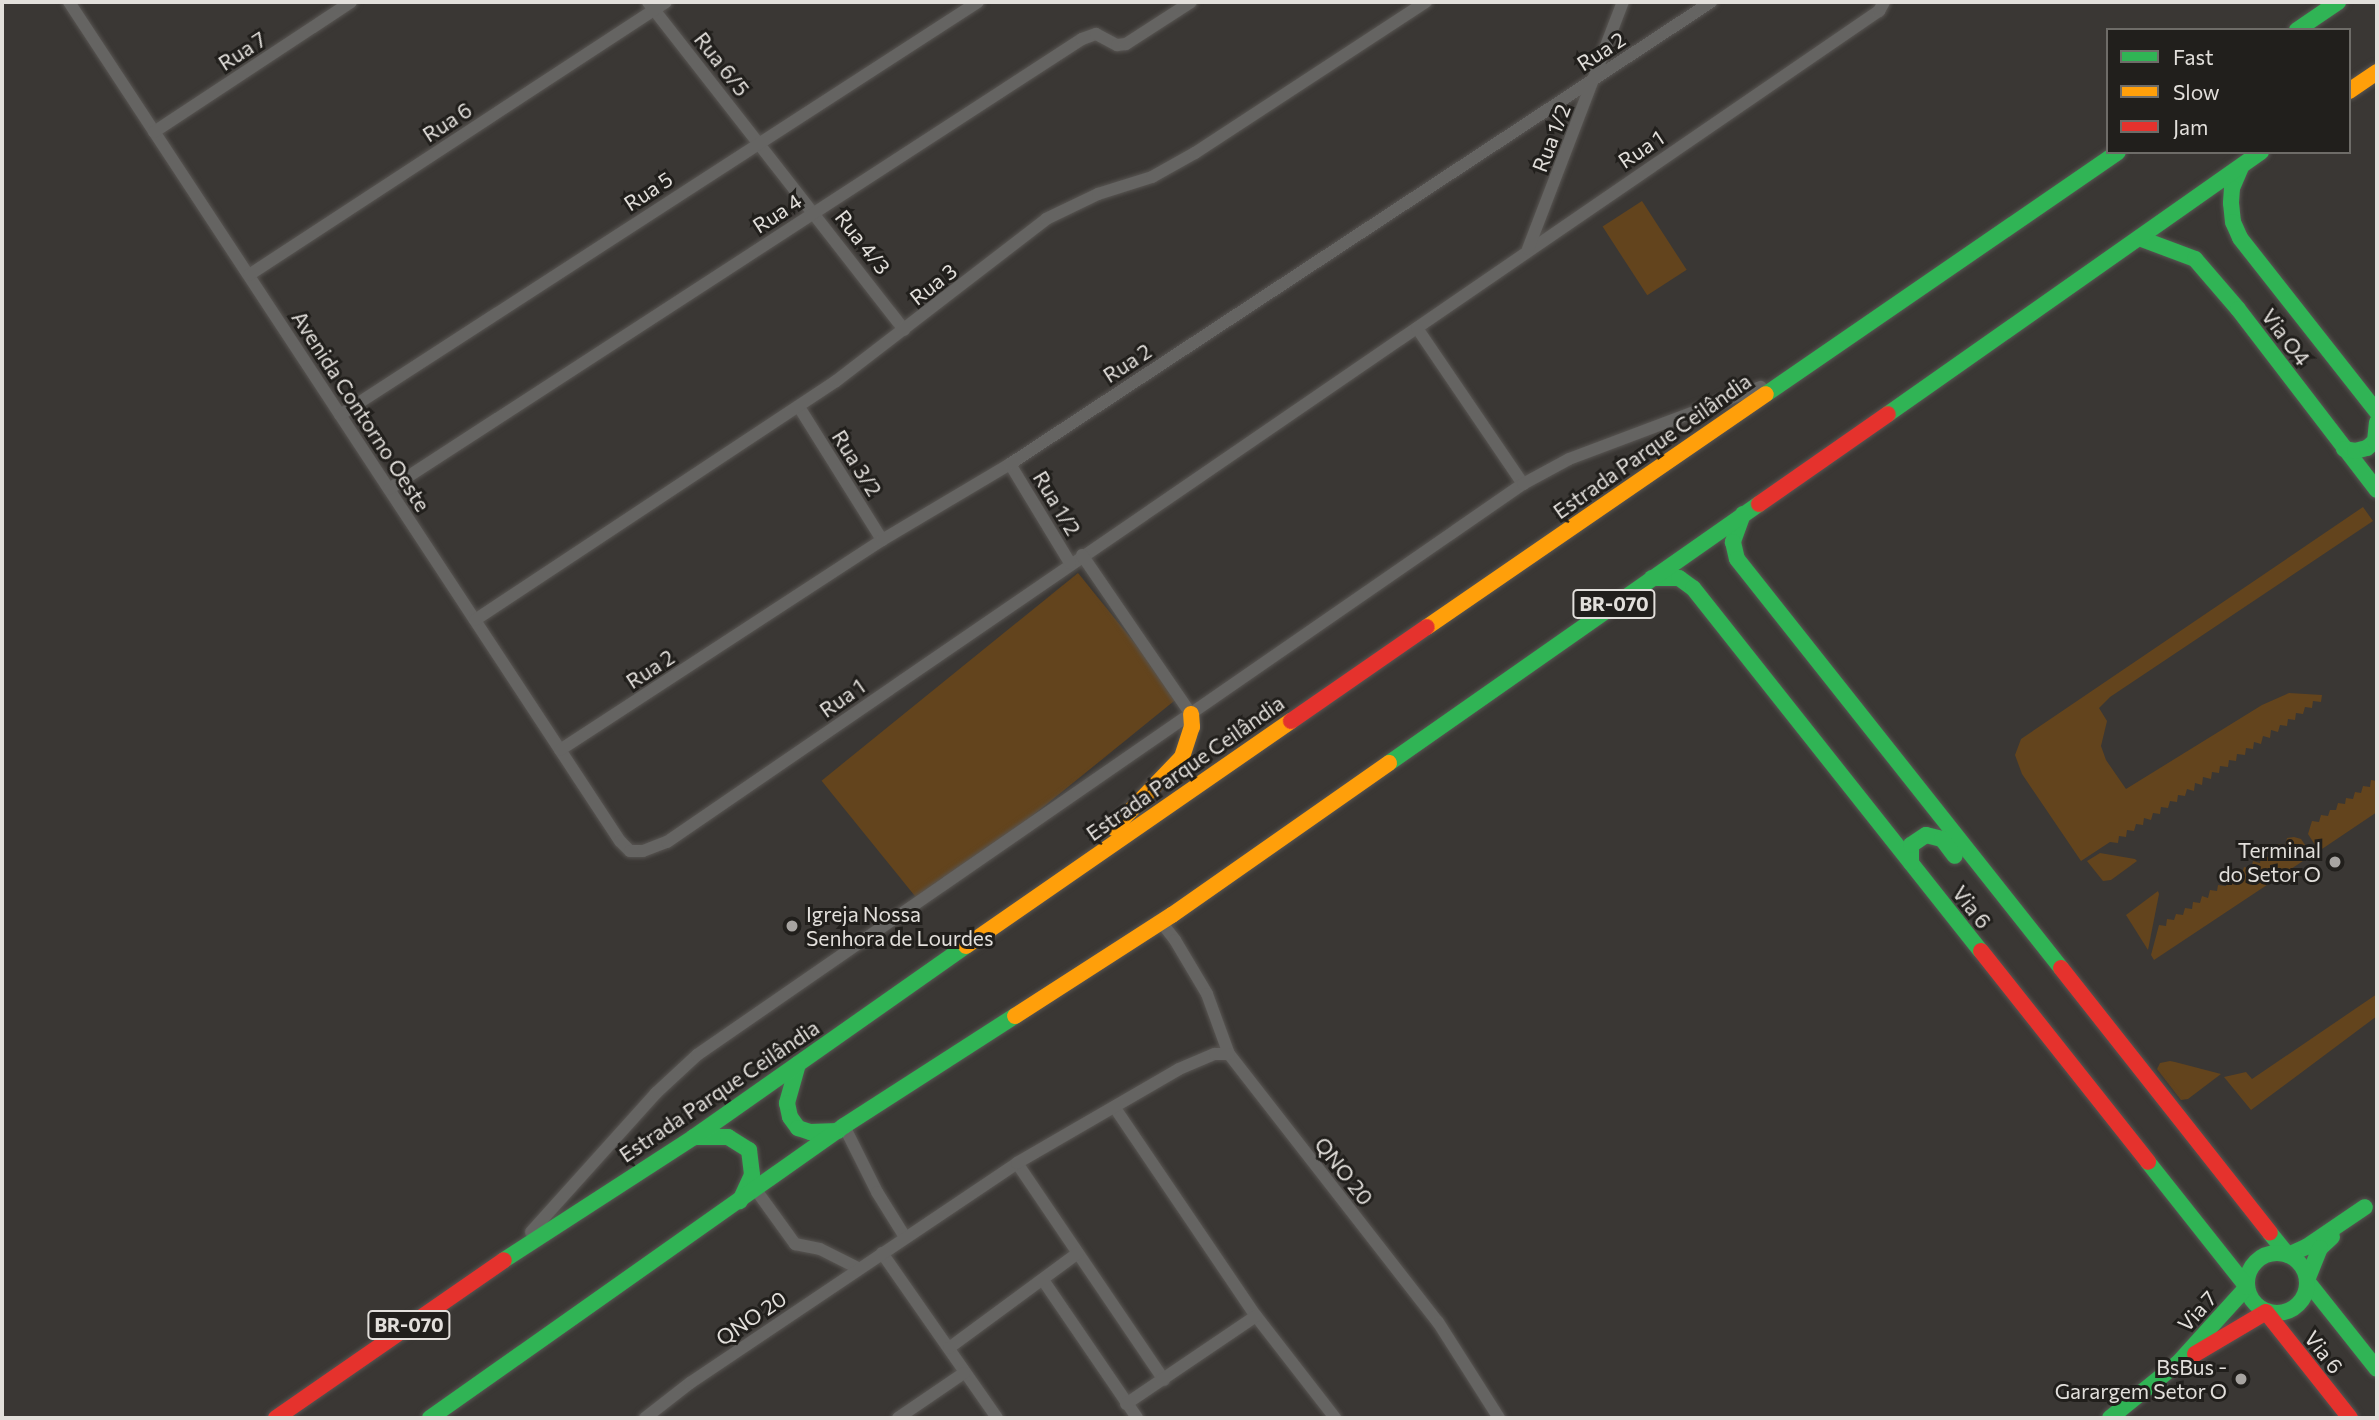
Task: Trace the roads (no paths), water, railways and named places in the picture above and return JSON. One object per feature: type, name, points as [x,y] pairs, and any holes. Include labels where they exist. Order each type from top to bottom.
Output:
[{"type":"main road","points":[[2300,28],[2338,2]]},
{"type":"main road","points":[[2351,90],[2377,72]]},
{"type":"main road","name":"Estrada Parque Ceilândia","points":[[276,1418],[511,1255],[694,1137],[1065,876],[2115,154]]},
{"type":"main road","name":"BR-070","points":[[430,1418],[841,1129],[1161,922],[2258,154]]},
{"type":"main road","name":"Via O4","points":[[2241,167],[2232,188],[2231,204],[2233,222],[2240,238],[2377,412]]},
{"type":"main road","name":"Via O4","points":[[2139,238],[2195,259],[2238,309],[2377,489]]},
{"type":"main road","points":[[2344,449],[2355,451],[2367,448],[2375,441],[2377,422]]},
{"type":"main road","name":"Via 6","points":[[1743,514],[1733,542],[1737,559],[2288,1255]]},
{"type":"main road","name":"Via 6","points":[[1651,578],[1679,578],[1693,587],[2247,1287]]},
{"type":"main road","points":[[1065,876],[1158,785],[1182,757],[1192,727],[1191,714]]},
{"type":"main road","points":[[1910,863],[1909,851],[1915,841],[1926,835],[1942,839],[2017,934],[2060,969]]},
{"type":"main road","points":[[798,1064],[787,1103],[790,1117],[798,1128],[810,1132],[841,1129]]},
{"type":"main road","points":[[694,1137],[729,1137],[749,1150],[752,1175],[740,1202]]},
{"type":"main road","points":[[2371,1202],[2320,1248],[2311,1265],[2302,1300],[2294,1308],[2281,1313],[2266,1312],[2257,1306],[2247,1287],[2248,1277],[2258,1260],[2268,1255],[2288,1255],[2306,1247],[2371,1202]]},
{"type":"main road","points":[[2288,1255],[2298,1261],[2307,1281]]},
{"type":"main road","name":"Via 6","points":[[2307,1281],[2377,1370]]},
{"type":"main road","name":"Via 7","points":[[2110,1418],[2178,1363],[2247,1287]]},
{"type":"main road","name":"Via 6","points":[[2266,1312],[2350,1418]]},
{"type":"main road","name":"Via 7","points":[[2178,1363],[2266,1312]]},
{"type":"street","name":"Avenida Contorno Oeste","points":[[69,2],[620,841]]},
{"type":"street","name":"Rua 7","points":[[153,132],[351,2]]},
{"type":"street","name":"Rua 6","points":[[249,275],[651,6],[666,2]]},
{"type":"street","name":"Rua 5","points":[[340,415],[978,2]]},
{"type":"street","name":"Rua 4","points":[[389,489],[1082,38],[1096,34],[1117,45],[1126,44],[1191,2]]},
{"type":"street","name":"Rua 3","points":[[475,620],[799,407],[904,330],[1046,219],[1098,194],[1152,177],[1195,153],[1426,2]]},
{"type":"street","name":"Rua 1/2","points":[[1528,250],[1623,2]]},
{"type":"street","name":"Rua 2","points":[[560,750],[882,540],[1010,464],[1712,2]]},
{"type":"street","name":"Rua 1","points":[[620,841],[630,850],[643,851],[667,842],[1070,563],[1879,11],[1884,2]]},
{"type":"street","name":"Rua 6/5","points":[[651,6],[815,211]]},
{"type":"street","name":"Rua 4/3","points":[[815,211],[904,330]]},
{"type":"street","points":[[1417,328],[1524,484]]},
{"type":"street","points":[[511,1255],[656,1093],[697,1055],[1524,484],[1569,459],[1791,376]]},
{"type":"street","name":"Rua 3/2","points":[[799,407],[882,540]]},
{"type":"street","name":"Rua 1/2","points":[[1010,464],[1070,563]]},
{"type":"street","points":[[1082,555],[1191,714]]},
{"type":"street","points":[[1161,922],[1207,993],[1229,1054]]},
{"type":"street","name":"QNO 20","points":[[645,1418],[690,1383],[1017,1163],[1179,1069],[1215,1054],[1229,1054],[1438,1322],[1499,1418]]},
{"type":"street","points":[[1115,1108],[1256,1316],[1331,1417]]},
{"type":"street","points":[[841,1129],[905,1237]]},
{"type":"street","points":[[1017,1163],[1164,1380]]},
{"type":"street","points":[[756,1190],[795,1244],[820,1250],[858,1269]]},
{"type":"street","points":[[882,1253],[997,1418]]},
{"type":"street","points":[[949,1348],[1078,1253]]},
{"type":"street","points":[[1044,1280],[1137,1418]]},
{"type":"street","points":[[1126,1404],[1256,1316]]},
{"type":"street","points":[[898,1418],[964,1373]]},
{"type":"place","name":"Terminal do Setor O","points":[[2335,862]]},
{"type":"place","name":"Igreja Nossa Senhora de Lourdes","points":[[792,926]]},
{"type":"place","name":"BsBus - Garargem Setor O","points":[[2241,1379]]}]
